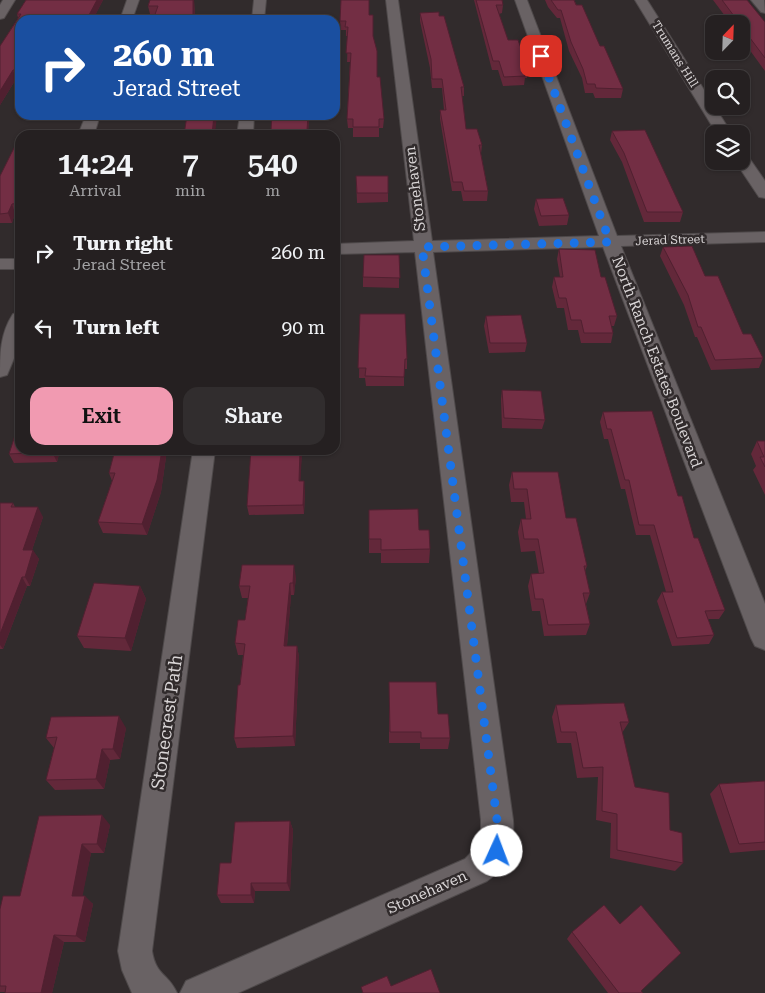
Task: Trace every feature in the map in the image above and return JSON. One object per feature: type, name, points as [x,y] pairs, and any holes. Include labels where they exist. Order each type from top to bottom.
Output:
[{"type":"street","points":[[0,15],[9,0]]},
{"type":"street","points":[[128,15],[133,0]]},
{"type":"street","points":[[258,15],[260,0]]},
{"type":"street","name":"Stonehaven","points":[[198,993],[476,870],[488,862],[497,851],[499,835],[422,247],[392,0]]},
{"type":"street","name":"North Ranch Estates Boulevard","points":[[521,0],[610,242],[765,638]]},
{"type":"street","name":"Trumans Hill","points":[[641,0],[719,125]]},
{"type":"street","points":[[757,0],[765,9]]},
{"type":"street","points":[[749,170],[765,193]]},
{"type":"street","name":"Jerad Street","points":[[340,249],[765,237]]},
{"type":"street","points":[[0,264],[15,264]]},
{"type":"street","points":[[0,370],[15,331]]},
{"type":"street","name":"Stonecrest Path","points":[[155,992],[142,978],[135,951],[203,455]]},
{"type":"building","points":[[26,0],[97,0],[89,15],[17,14]]},
{"type":"building","points":[[150,0],[193,0],[193,15],[155,15],[158,6],[148,6]]},
{"type":"building","points":[[341,0],[369,0],[369,15],[373,15],[373,36],[377,51],[377,77],[380,77],[384,119],[379,119],[379,127],[353,127],[353,119],[347,119],[351,53],[346,53],[348,27],[345,27],[346,21],[340,21]]},
{"type":"building","points":[[476,0],[502,0],[503,5],[496,5],[508,40],[518,40],[528,68],[522,69],[525,76],[504,77],[499,61],[493,61]]},
{"type":"building","points":[[551,0],[574,0],[576,5],[582,5],[600,46],[604,46],[623,89],[596,88],[595,84],[587,84],[561,10],[558,10]]},
{"type":"building","points":[[722,0],[747,0],[765,22],[765,58],[750,38],[750,15],[733,15]]},
{"type":"building","points":[[439,12],[439,16],[444,16],[464,87],[461,87],[466,129],[477,129],[482,145],[479,145],[488,191],[464,191],[462,182],[453,182],[440,110],[446,110],[442,79],[432,79],[431,59],[420,13]]},
{"type":"building","points":[[15,23],[15,70],[13,70],[0,91],[0,46]]},
{"type":"building","points":[[186,120],[214,120],[212,130],[185,130]]},
{"type":"building","points":[[272,120],[308,120],[307,130],[271,130]]},
{"type":"building","points":[[645,130],[683,212],[647,212],[624,153],[612,131]]},
{"type":"building","points":[[15,146],[15,204],[12,204],[8,213],[0,214],[0,176]]},
{"type":"building","points":[[356,176],[388,176],[388,193],[357,193]]},
{"type":"building","points":[[563,198],[569,215],[541,216],[536,199]]},
{"type":"building","points":[[692,246],[705,276],[718,276],[743,334],[751,334],[763,358],[715,360],[701,327],[698,327],[688,295],[663,247]]},
{"type":"building","points":[[559,249],[595,250],[601,277],[605,277],[617,316],[609,316],[613,333],[584,333],[581,320],[571,320],[566,298],[559,298],[554,277],[563,277]]},
{"type":"building","points":[[364,255],[399,255],[400,278],[363,277]]},
{"type":"building","points":[[360,314],[405,314],[407,359],[405,359],[404,377],[365,376],[366,368],[358,368]]},
{"type":"building","points":[[521,315],[527,343],[490,343],[486,316]]},
{"type":"building","points":[[502,390],[541,391],[545,420],[504,418]]},
{"type":"building","points":[[652,411],[678,496],[682,496],[694,538],[698,538],[725,610],[705,611],[714,635],[677,638],[662,592],[673,592],[654,525],[639,525],[629,480],[625,480],[611,429],[607,429],[603,412]]},
{"type":"building","points":[[15,435],[15,454],[9,454]]},
{"type":"building","points":[[757,441],[765,441],[765,467],[760,457],[764,457]]},
{"type":"building","points":[[114,455],[161,455],[157,480],[142,524],[98,522],[115,473],[109,473]]},
{"type":"building","points":[[251,455],[300,455],[299,481],[304,481],[303,505],[247,506]]},
{"type":"building","points":[[512,472],[558,472],[566,518],[576,518],[587,566],[584,566],[590,593],[583,593],[590,624],[548,625],[543,599],[535,599],[531,574],[544,573],[538,539],[524,539],[521,519],[531,519],[527,489],[514,489]]},
{"type":"building","points":[[0,503],[13,503],[11,507],[38,507],[23,550],[33,550],[25,577],[22,577],[0,634]]},
{"type":"building","points":[[418,509],[419,530],[429,530],[430,549],[381,550],[381,539],[369,539],[369,510]]},
{"type":"building","points":[[242,565],[294,565],[293,583],[290,583],[284,646],[297,646],[293,736],[234,738],[238,685],[240,685],[245,644],[235,643],[238,620],[245,620],[250,586],[239,586]]},
{"type":"building","points":[[94,583],[140,586],[125,638],[77,636]]},
{"type":"building","points":[[389,682],[436,682],[438,714],[448,714],[450,738],[421,738],[421,732],[390,732]]},
{"type":"building","points":[[624,703],[629,722],[620,722],[635,787],[669,793],[670,830],[682,833],[683,863],[617,850],[617,814],[602,811],[603,767],[583,768],[576,732],[561,732],[556,705]]},
{"type":"building","points":[[119,716],[113,749],[102,749],[96,779],[46,780],[57,737],[46,738],[51,717]]},
{"type":"building","points":[[765,781],[765,842],[739,844],[719,784]]},
{"type":"building","points":[[102,815],[97,844],[82,844],[72,896],[85,896],[76,936],[54,935],[41,993],[5,993],[6,986],[0,986],[0,909],[3,896],[20,896],[39,816]]},
{"type":"building","points":[[290,821],[287,883],[251,883],[251,895],[217,895],[220,863],[231,863],[235,822]]},
{"type":"building","points":[[604,905],[620,924],[641,905],[681,953],[641,991],[643,993],[619,993],[572,932]]},
{"type":"building","points":[[431,969],[440,993],[363,993],[361,987],[387,976],[391,986]]},
{"type":"route","points":[[497,851],[499,835],[422,247],[610,242],[541,56]]}]
